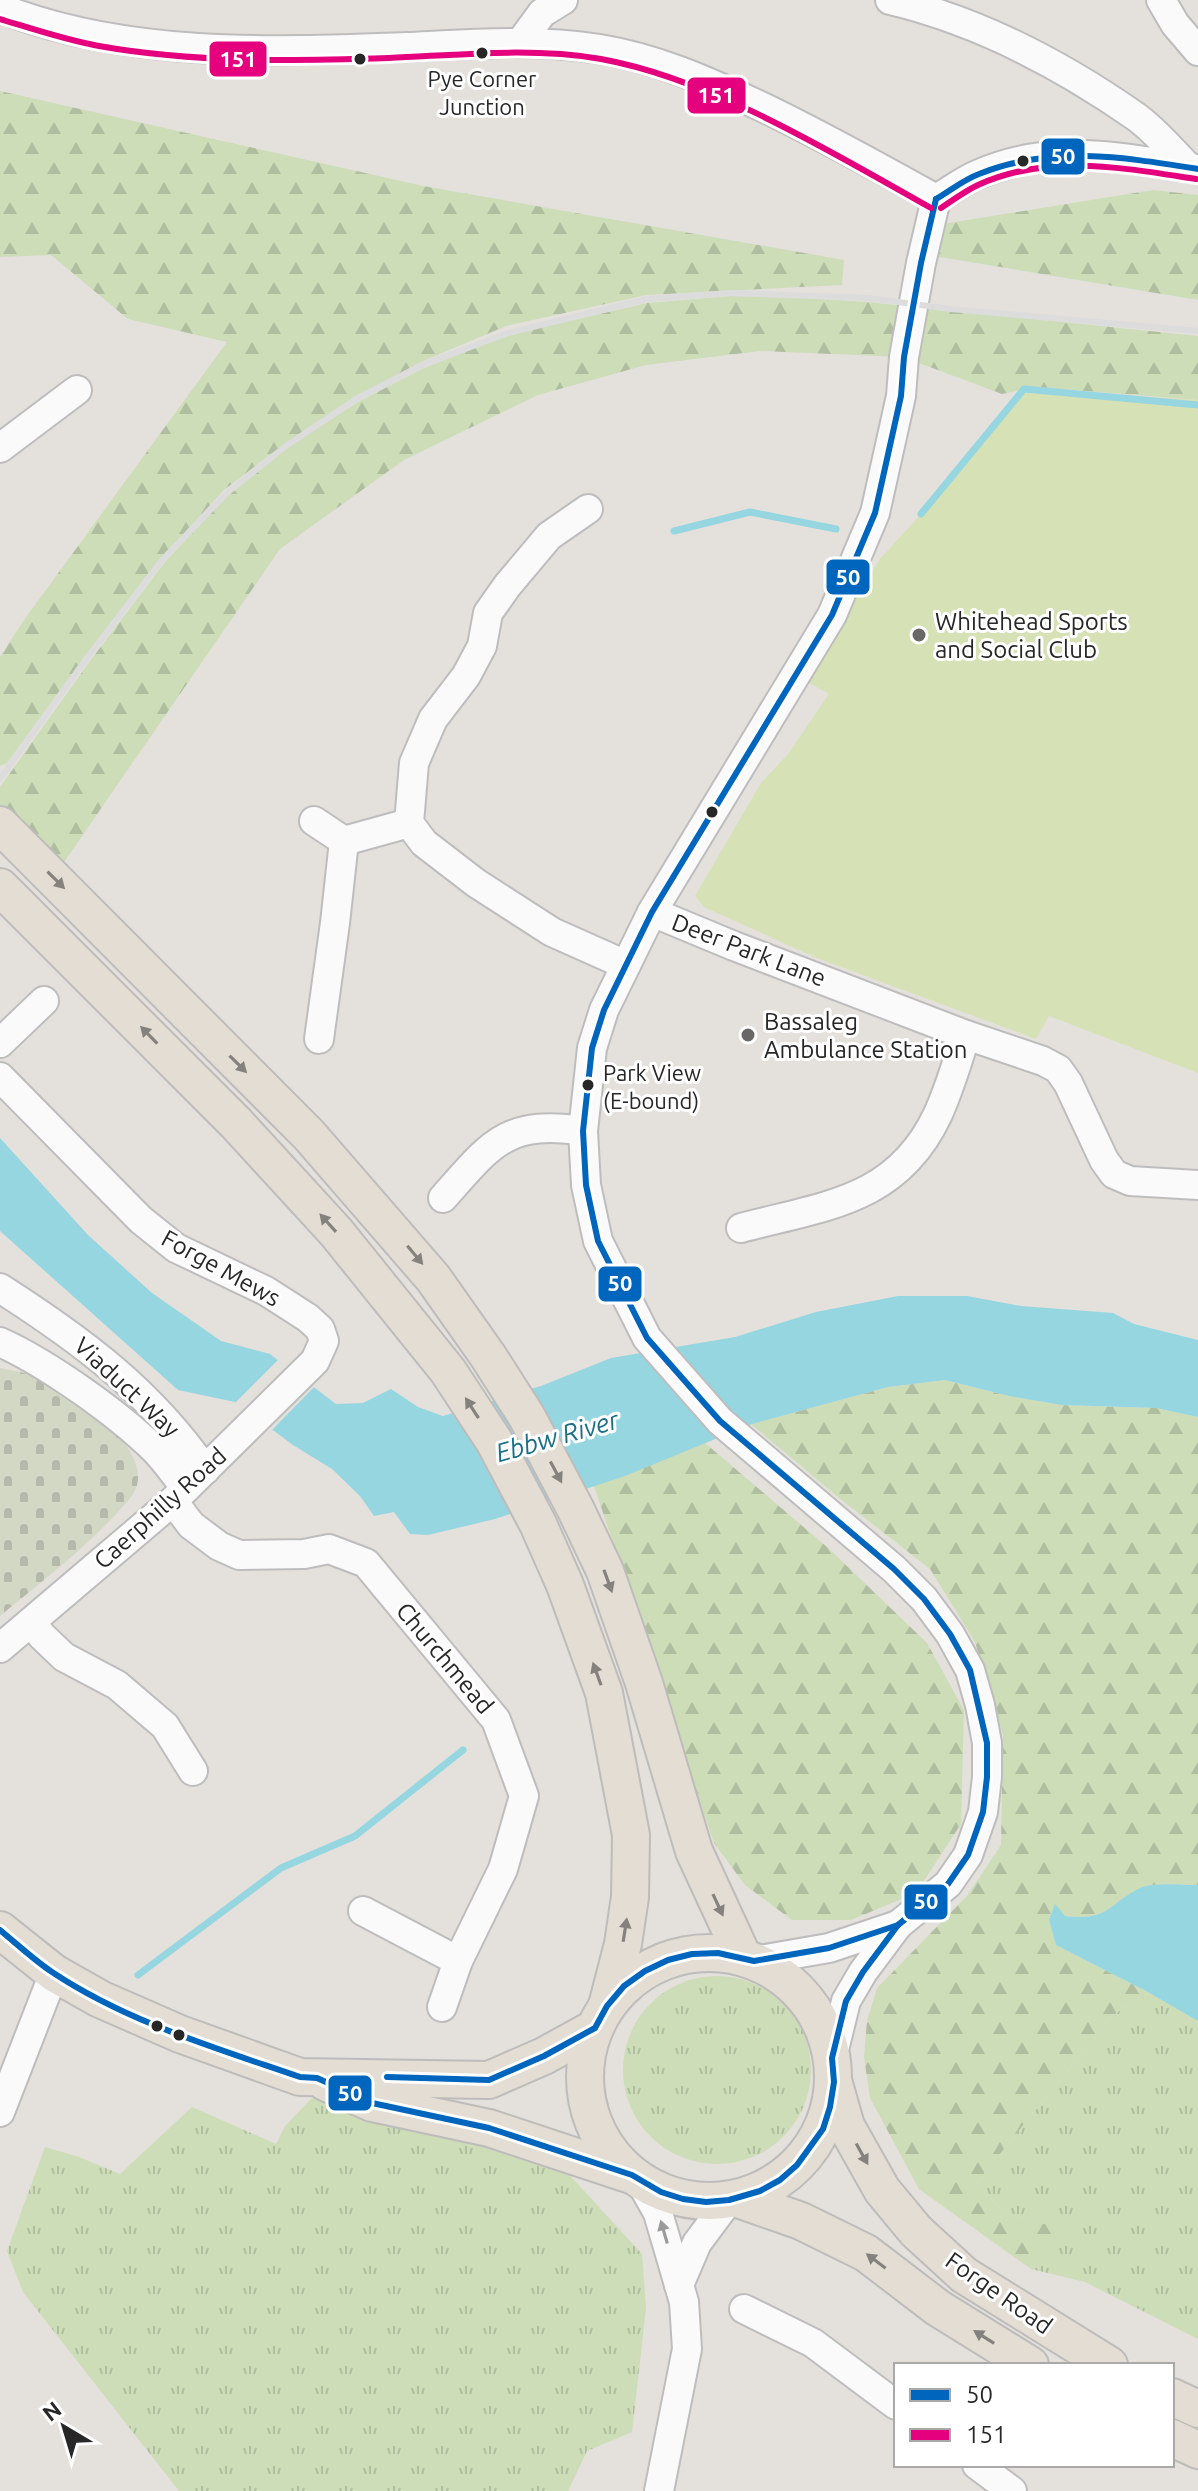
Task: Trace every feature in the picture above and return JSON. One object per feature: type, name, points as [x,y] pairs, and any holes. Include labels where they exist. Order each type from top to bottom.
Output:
[{"type":"main road","points":[[0,825],[309,1135],[433,1278],[488,1356],[527,1417],[605,1571],[644,1683],[694,1851],[748,1959]]},
{"type":"main road","points":[[0,887],[236,1123],[336,1232],[448,1371],[494,1441],[538,1524],[565,1585],[604,1693],[631,1835],[630,1897],[623,1944],[587,2054],[584,2081],[588,2108],[597,2133],[612,2156],[636,2178]]},
{"type":"main road","points":[[0,1930],[54,1973],[100,1999],[180,2034],[300,2077],[317,2078],[489,2080],[544,2056],[601,2017],[635,1979],[668,1960],[705,1953],[748,1959],[773,1970],[805,1998],[826,2034],[833,2070],[830,2107],[823,2129],[804,2157],[780,2180],[760,2191],[734,2199],[706,2202],[661,2192],[636,2178],[489,2128],[372,2103],[317,2078]]},
{"type":"main road","name":"Forge Road","points":[[833,2070],[846,2126],[882,2190],[916,2231],[964,2275],[1106,2363]]},
{"type":"main road","name":"Forge Road","points":[[734,2199],[811,2225],[866,2253],[938,2308],[1027,2363]]},
{"type":"main road","points":[[1174,2398],[1198,2409]]},
{"type":"main road","points":[[1174,2439],[1198,2450]]},
{"type":"street","points":[[520,43],[542,13],[563,0]]},
{"type":"street","points":[[890,0],[927,9],[1034,54],[1138,118],[1194,168]]},
{"type":"street","points":[[1161,0],[1175,24],[1198,51]]},
{"type":"street","points":[[0,8],[88,34],[177,46],[297,51],[520,43],[601,49],[696,75],[796,123],[936,199]]},
{"type":"street","points":[[833,2070],[846,2001],[863,1972],[898,1925],[948,1884],[968,1855],[983,1812],[987,1777],[987,1743],[980,1705],[970,1670],[950,1634],[924,1599],[894,1569],[720,1421],[647,1338],[598,1241],[586,1185],[583,1131],[592,1048],[604,1010],[652,912],[832,615],[875,513],[901,396],[904,357],[936,199],[977,174],[1035,156],[1096,154],[1194,168]]},
{"type":"street","points":[[0,448],[77,390]]},
{"type":"street","points":[[588,509],[549,536],[488,613],[482,646],[466,676],[433,719],[414,763],[409,823],[424,843],[476,883],[552,932],[626,965]]},
{"type":"street","points":[[314,821],[344,841],[409,823]]},
{"type":"street","points":[[319,1039],[344,841]]},
{"type":"street","name":"Deer Park Lane","points":[[652,912],[966,1035],[1043,1061],[1058,1069],[1068,1083],[1104,1160],[1114,1174],[1130,1181],[1198,1185]]},
{"type":"street","points":[[0,1043],[44,1001]]},
{"type":"street","points":[[741,1228],[868,1192],[893,1175],[913,1157],[938,1115],[966,1035]]},
{"type":"street","name":"Forge Mews","points":[[0,1077],[141,1220],[176,1248],[266,1291],[308,1318],[320,1329],[324,1341],[315,1361]]},
{"type":"street","points":[[443,1198],[493,1144],[515,1132],[560,1128],[583,1131]]},
{"type":"street","name":"Viaduct Way","points":[[0,1288],[71,1335],[118,1373],[180,1434],[196,1478]]},
{"type":"street","points":[[0,1342],[60,1377],[196,1478]]},
{"type":"street","name":"Caerphilly Road","points":[[0,1648],[196,1478],[315,1361]]},
{"type":"street","name":"Churchmead","points":[[196,1478],[191,1525],[219,1546],[239,1555],[304,1554],[329,1549],[366,1563],[496,1720],[524,1796],[503,1869],[458,1961],[442,2007]]},
{"type":"street","points":[[31,1622],[64,1657],[117,1685],[165,1726],[193,1771]]},
{"type":"street","points":[[363,1911],[458,1961]]},
{"type":"street","points":[[748,1959],[829,1948],[898,1925]]},
{"type":"street","points":[[0,2112],[54,1973]]},
{"type":"street","points":[[636,2178],[658,2213],[684,2302],[687,2349],[659,2491]]},
{"type":"street","points":[[679,2285],[697,2243],[734,2199]]},
{"type":"street","points":[[744,2309],[813,2343],[894,2404]]},
{"type":"street","points":[[980,2467],[1012,2491]]},
{"type":"green space","points":[[0,91],[423,186],[844,260],[842,285],[646,295],[506,326],[421,362],[355,398],[284,444],[224,490],[161,558],[7,763],[0,766],[0,657],[227,342],[128,319],[51,255],[0,257]]},
{"type":"green space","points":[[1153,190],[1198,195],[1198,300],[934,256],[943,224]]},
{"type":"green space","points":[[731,296],[867,302],[1198,336],[1198,400],[1036,387],[1002,394],[903,357],[760,351],[646,365],[538,395],[404,460],[280,549],[60,868],[0,809],[0,787],[165,562],[228,495],[287,448],[358,402],[424,368],[509,335],[647,303]]},
{"type":"green space","points":[[1024,389],[1198,400],[1198,1073],[1049,1016],[1036,1039],[817,958],[704,907],[695,896],[761,783],[789,753],[829,694],[804,680],[880,559]]},
{"type":"green space","points":[[0,1368],[29,1374],[120,1437],[132,1455],[138,1481],[133,1495],[104,1527],[0,1616]]},
{"type":"green space","points":[[945,1380],[1062,1405],[1156,1408],[1198,1417],[1198,1885],[1145,1886],[1099,1914],[1090,1916],[1064,1916],[1055,1905],[1049,1920],[1056,1945],[1146,1991],[1111,2017],[977,2182],[1003,2212],[1065,2230],[1031,2269],[919,2189],[870,2098],[864,2057],[867,2021],[877,1988],[967,1896],[1001,1845],[1003,1735],[975,1642],[930,1569],[751,1424],[888,1387]]},
{"type":"green space","points":[[705,1443],[827,1547],[927,1643],[964,1710],[961,1824],[916,1893],[851,1920],[792,1920],[745,1885],[714,1843],[594,1486]]},
{"type":"green space","points":[[717,1976],[735,1977],[753,1983],[784,2003],[804,2034],[810,2052],[810,2088],[804,2106],[784,2137],[753,2157],[735,2163],[717,2164],[699,2163],[681,2157],[650,2137],[630,2106],[624,2088],[623,2070],[624,2052],[630,2034],[650,2003],[681,1983],[699,1977]]},
{"type":"green space","points":[[1146,1991],[1198,2021],[1198,2339],[1085,2282],[1031,2269],[1064,2230],[1003,2212],[977,2182],[1111,2017]]},
{"type":"green space","points":[[312,2098],[453,2133],[565,2170],[642,2254],[646,2308],[632,2432],[587,2451],[568,2491],[179,2491],[23,2292],[7,2251],[45,2147],[120,2174],[192,2107],[276,2144],[285,2126]]},
{"type":"water","name":"Ebbw River","points":[[0,1138],[88,1235],[152,1293],[221,1341],[270,1354],[336,1404],[363,1403],[391,1389],[418,1407],[443,1416],[541,1386],[611,1358],[735,1337],[816,1312],[898,1296],[967,1296],[1021,1306],[1113,1313],[1134,1324],[1198,1340],[1198,1417],[1156,1408],[1062,1405],[945,1380],[888,1387],[752,1424],[625,1476],[495,1519],[428,1535],[410,1534],[394,1512],[374,1516],[360,1496],[332,1469],[293,1445],[235,1402],[178,1390],[0,1231]]},
{"type":"water","points":[[1198,1885],[1198,2021],[1056,1945],[1049,1920],[1055,1904],[1065,1916],[1091,1916],[1100,1914],[1145,1886]]},
{"type":"pier","points":[[281,1357],[317,1384],[269,1433],[232,1406]]},
{"type":"waterway","points":[[921,514],[1024,389],[1198,405]]},
{"type":"waterway","points":[[674,531],[750,512],[836,529]]},
{"type":"waterway","points":[[138,1975],[281,1868],[355,1836],[463,1750]]},
{"type":"railway","points":[[0,779],[162,560],[227,493],[286,446],[356,399],[422,365],[508,333],[647,299],[730,293],[868,298],[951,309],[1198,331]]},
{"type":"transit line","name":"151","points":[[0,19],[99,46],[207,58],[316,60],[548,53],[601,59],[643,69],[728,100],[813,142],[931,208]]},
{"type":"transit line","name":"50","points":[[936,199],[979,174],[1033,159],[1087,156],[1198,169]]},
{"type":"transit line","name":"151","points":[[941,208],[978,185],[1031,169],[1086,166],[1196,179]]},
{"type":"transit line","name":"50","points":[[0,1930],[45,1967],[81,1990],[141,2020],[300,2077],[317,2078],[372,2103],[489,2128],[632,2175],[661,2192],[683,2199],[706,2202],[729,2200],[760,2191],[780,2180],[797,2165],[823,2129],[834,2082],[832,2058],[846,2001],[898,1925],[948,1884],[968,1855],[983,1812],[987,1743],[970,1670],[950,1634],[924,1599],[894,1569],[720,1421],[647,1338],[598,1241],[586,1185],[583,1131],[592,1048],[604,1010],[652,912],[832,615],[875,513],[901,396],[904,357],[936,199]]},
{"type":"transit line","name":"50","points":[[387,2077],[489,2080],[544,2056],[595,2028],[607,2006],[624,1986],[668,1960],[692,1954],[718,1953],[754,1961],[829,1948],[898,1925],[920,1907]]},
{"type":"place","name":"Pye Corner Junction","points":[[482,53]]},
{"type":"place","name":"Whitehead Sports and Social Club","points":[[919,635]]},
{"type":"place","name":"Bassaleg Ambulance Station","points":[[748,1035]]},
{"type":"place","name":"Park View (E-bound)","points":[[588,1085]]}]
